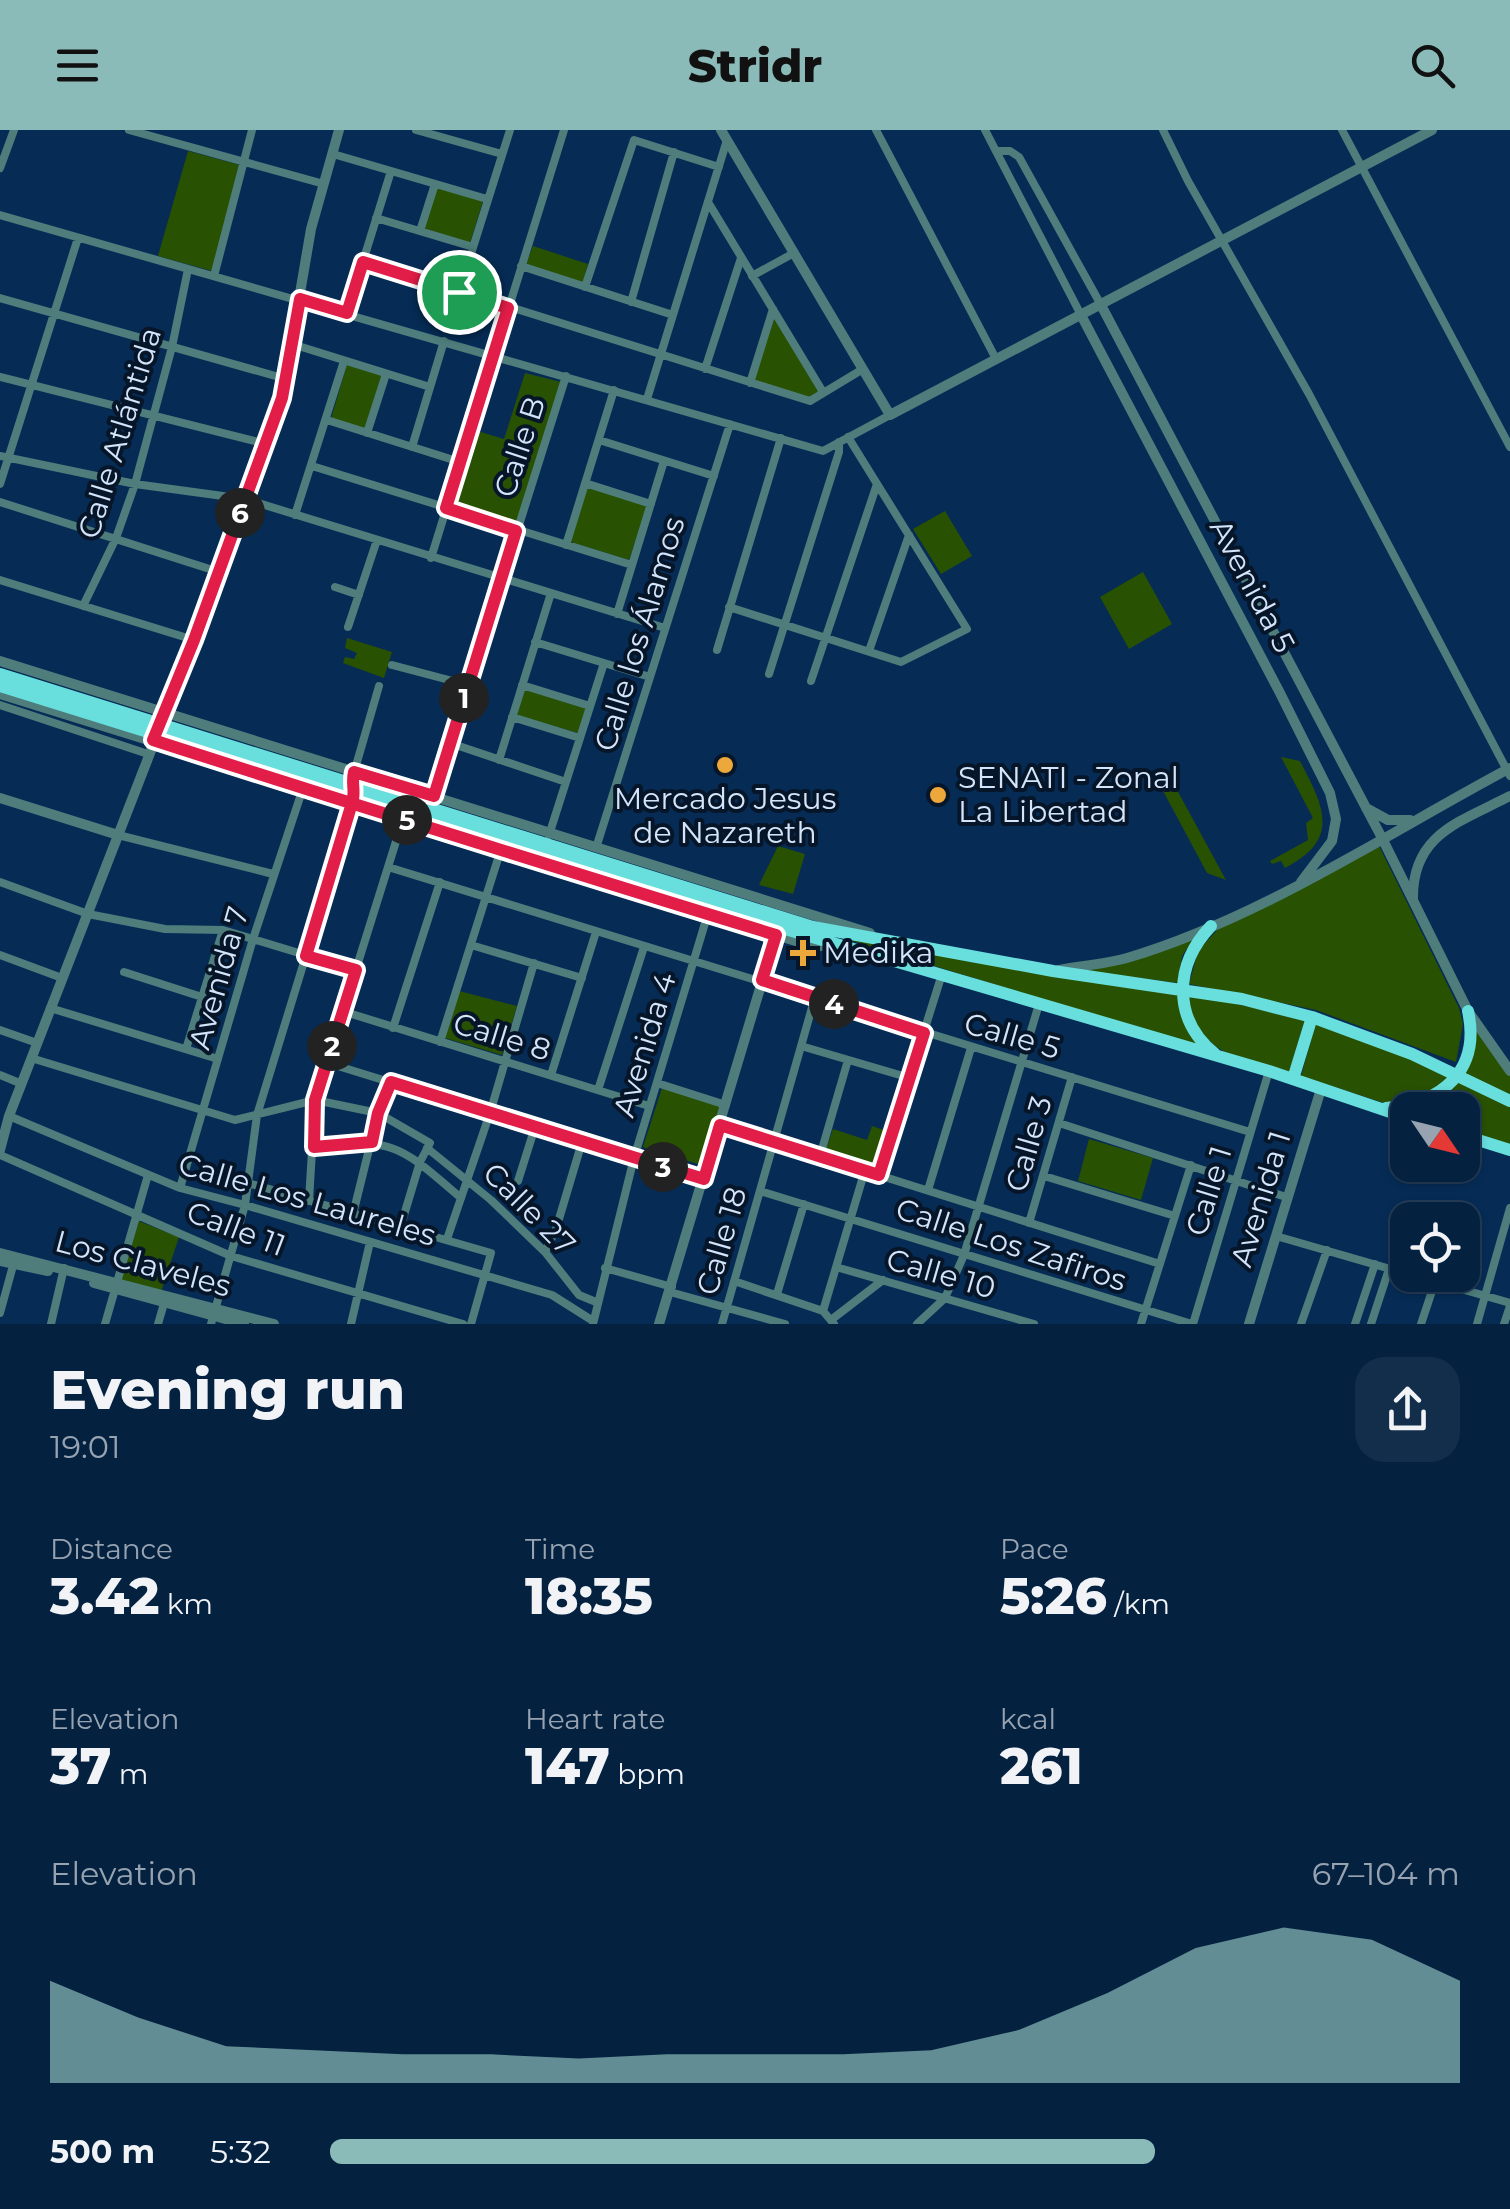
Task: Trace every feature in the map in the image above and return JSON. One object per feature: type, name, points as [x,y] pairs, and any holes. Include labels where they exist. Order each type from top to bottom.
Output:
[{"type":"highway","points":[[0,674],[353,789],[430,808],[504,842],[1293,1079],[1390,1112]]},
{"type":"highway","points":[[0,686],[158,728],[304,785],[353,789],[404,815],[430,808]]},
{"type":"highway","points":[[504,842],[548,838],[595,853],[711,906]]},
{"type":"highway","points":[[779,926],[1242,999],[1312,1017],[1412,1054],[1510,1101]]},
{"type":"highway","points":[[1211,926],[1190,954],[1182,988],[1191,1028],[1219,1057]]},
{"type":"highway","points":[[1378,1108],[1420,1104],[1459,1076],[1470,1042],[1468,1010]]},
{"type":"highway","points":[[1293,1079],[1312,1017]]},
{"type":"highway","points":[[1480,1141],[1510,1150]]},
{"type":"street","points":[[0,168],[14,130]]},
{"type":"street","points":[[129,130],[324,184]]},
{"type":"street","points":[[214,276],[252,130]]},
{"type":"street","points":[[0,1152],[1,1133],[194,640],[266,444],[286,379],[311,229],[339,130]]},
{"type":"street","points":[[416,130],[502,154]]},
{"type":"street","points":[[459,292],[510,130]]},
{"type":"street","points":[[431,558],[564,130]]},
{"type":"street","points":[[876,130],[995,357]]},
{"type":"street","points":[[985,130],[1081,315]]},
{"type":"street","points":[[1053,970],[1121,960],[1211,926],[1509,771],[1309,394],[1163,130]]},
{"type":"street","points":[[1342,130],[1510,447]]},
{"type":"street","points":[[0,216],[824,450],[1432,130]]},
{"type":"street","points":[[724,135],[890,415]]},
{"type":"street","points":[[647,400],[719,166],[724,135]]},
{"type":"street","points":[[585,287],[634,140],[719,166]]},
{"type":"street","points":[[996,151],[1010,150],[1020,157],[1101,305]]},
{"type":"street","points":[[631,302],[674,152]]},
{"type":"street","points":[[332,154],[487,199]]},
{"type":"street","points":[[347,313],[390,172]]},
{"type":"street","points":[[420,231],[435,184]]},
{"type":"street","points":[[708,202],[823,392]]},
{"type":"street","points":[[376,218],[472,247]]},
{"type":"street","points":[[0,484],[4,457],[78,238]]},
{"type":"street","points":[[752,276],[794,253]]},
{"type":"street","points":[[705,369],[741,258]]},
{"type":"street","points":[[363,262],[810,401],[862,369]]},
{"type":"street","points":[[520,266],[673,315]]},
{"type":"street","name":"Calle Atlántida","points":[[83,606],[116,538],[135,484],[172,347],[188,269]]},
{"type":"street","points":[[0,298],[286,379]]},
{"type":"street","name":"Avenida 5","points":[[1101,305],[1382,838],[1468,1010],[1510,1070]]},
{"type":"street","points":[[750,382],[773,309]]},
{"type":"street","name":"Avenida 5","points":[[1081,315],[1330,793],[1336,820],[1332,840],[1301,882]]},
{"type":"street","points":[[412,447],[444,341]]},
{"type":"street","points":[[292,344],[430,388]]},
{"type":"street","points":[[295,516],[344,361]]},
{"type":"street","points":[[367,433],[386,374]]},
{"type":"street","name":"Calle B","points":[[430,808],[566,376]]},
{"type":"street","points":[[0,377],[266,444]]},
{"type":"street","points":[[566,545],[614,390]]},
{"type":"street","points":[[327,420],[460,462]]},
{"type":"street","name":"Calle los Álamos","points":[[595,853],[730,424]]},
{"type":"street","points":[[729,608],[901,662],[967,628],[848,437]]},
{"type":"street","points":[[716,650],[780,438]]},
{"type":"street","points":[[599,440],[714,476]]},
{"type":"street","points":[[769,674],[839,452],[838,442]]},
{"type":"street","points":[[4,457],[135,484],[245,499],[665,628]]},
{"type":"street","points":[[617,614],[664,461]]},
{"type":"street","points":[[312,466],[632,565]]},
{"type":"street","points":[[586,483],[651,504]]},
{"type":"street","points":[[811,682],[878,484]]},
{"type":"street","points":[[0,502],[219,572]]},
{"type":"street","points":[[1196,536],[1216,524]]},
{"type":"street","points":[[869,651],[909,535]]},
{"type":"street","points":[[348,627],[378,540]]},
{"type":"street","points":[[0,580],[194,640]]},
{"type":"street","points":[[335,587],[359,595]]},
{"type":"street","points":[[499,760],[550,593]]},
{"type":"street","points":[[536,642],[650,677]]},
{"type":"street","points":[[0,661],[158,728]]},
{"type":"street","points":[[430,808],[548,838],[604,663]]},
{"type":"street","points":[[392,665],[468,685]]},
{"type":"street","points":[[522,685],[590,706]]},
{"type":"street","points":[[213,1316],[246,1204],[257,1115],[306,956],[379,686]]},
{"type":"street","points":[[0,694],[158,728]]},
{"type":"street","points":[[0,704],[148,754]]},
{"type":"street","points":[[512,717],[580,738]]},
{"type":"street","points":[[1309,750],[1318,742],[1330,740]]},
{"type":"street","points":[[450,744],[566,782]]},
{"type":"street","name":"Avenida 7","points":[[180,1188],[273,874],[304,785]]},
{"type":"street","points":[[1414,906],[1413,880],[1419,859],[1430,842],[1510,796]]},
{"type":"street","points":[[0,798],[118,835],[273,874]]},
{"type":"street","points":[[1363,806],[1388,820],[1416,820]]},
{"type":"street","points":[[309,1200],[315,1100],[404,815],[504,842],[440,1042]]},
{"type":"street","points":[[595,853],[900,944]]},
{"type":"street","name":"Calle 5","points":[[388,867],[1250,1132]]},
{"type":"street","points":[[0,882],[88,914],[165,929],[224,930],[356,970]]},
{"type":"street","points":[[393,1028],[440,882]]},
{"type":"street","name":"Avenida 4","points":[[593,1323],[634,1158],[711,906]]},
{"type":"street","points":[[659,1324],[779,926]]},
{"type":"street","points":[[186,1049],[224,930]]},
{"type":"street","points":[[551,1075],[596,932]]},
{"type":"street","points":[[470,945],[582,978]]},
{"type":"street","points":[[598,1090],[644,947]]},
{"type":"street","points":[[0,955],[62,978]]},
{"type":"street","points":[[448,1239],[534,964]]},
{"type":"street","points":[[124,972],[202,998]]},
{"type":"street","points":[[879,1175],[942,973]]},
{"type":"street","name":"Calle 18","points":[[722,1324],[815,998]]},
{"type":"street","points":[[917,1324],[945,1298],[964,1254],[1040,1004]]},
{"type":"street","points":[[50,1008],[218,1058]]},
{"type":"street","name":"Calle 8","points":[[342,1011],[650,1106]]},
{"type":"street","points":[[0,1030],[37,1044]]},
{"type":"street","points":[[801,1046],[910,1078]]},
{"type":"street","points":[[928,1190],[971,1048]]},
{"type":"street","points":[[31,1058],[234,1120],[315,1100]]},
{"type":"street","points":[[820,1156],[848,1060]]},
{"type":"street","points":[[328,1063],[704,1179]]},
{"type":"street","name":"Calle 1","points":[[1192,1324],[1269,1072]]},
{"type":"street","points":[[0,1075],[22,1084]]},
{"type":"street","name":"Calle 3","points":[[1028,1223],[1072,1077]]},
{"type":"street","points":[[353,1214],[378,1113],[391,1082]]},
{"type":"street","points":[[657,1083],[726,1105]]},
{"type":"street","name":"Avenida 1","points":[[1248,1324],[1322,1089]]},
{"type":"street","name":"Calle 27","points":[[315,1100],[378,1113],[430,1143],[427,1148],[468,1178],[544,1252],[580,1295],[596,1302]]},
{"type":"street","name":"Calle Los Laureles","points":[[9,1116],[180,1188],[552,1295],[593,1323]]},
{"type":"street","points":[[1060,1123],[1286,1197]]},
{"type":"street","points":[[720,1125],[1160,1264]]},
{"type":"street","points":[[518,1181],[535,1127]]},
{"type":"street","points":[[314,1147],[372,1142],[395,1147],[420,1162],[462,1198]]},
{"type":"street","points":[[544,1252],[556,1229],[582,1142]]},
{"type":"street","points":[[401,1225],[427,1148]]},
{"type":"street","name":"Calle 11","points":[[0,1152],[231,1256],[463,1324]]},
{"type":"street","points":[[1141,1324],[1191,1165]]},
{"type":"street","points":[[822,1311],[864,1170]]},
{"type":"street","points":[[105,1324],[148,1174]]},
{"type":"street","points":[[1044,1176],[1175,1216]]},
{"type":"street","points":[[248,1183],[491,1252],[471,1324]]},
{"type":"street","name":"Calle Los Zafiros","points":[[760,1190],[1192,1324]]},
{"type":"street","points":[[777,1294],[804,1204]]},
{"type":"street","points":[[1477,1324],[1505,1248],[1510,1208]]},
{"type":"street","points":[[1276,1236],[1389,1268],[1371,1324]]},
{"type":"street","points":[[350,1324],[370,1242]]},
{"type":"street","points":[[1302,1324],[1327,1250]]},
{"type":"street","name":"Los Claveles","points":[[0,1254],[14,1261]]},
{"type":"street","name":"Los Claveles","points":[[0,1261],[64,1271],[244,1324]]},
{"type":"street","points":[[0,1314],[14,1261]]},
{"type":"street","points":[[1355,1324],[1374,1264]]},
{"type":"street","name":"Calle 10","points":[[836,1267],[1034,1324]]},
{"type":"street","points":[[605,1268],[784,1324]]},
{"type":"street","points":[[51,1324],[64,1271]]},
{"type":"street","points":[[734,1282],[822,1311],[832,1322],[883,1280]]},
{"type":"street","points":[[1421,1324],[1432,1292]]},
{"type":"street","points":[[1471,1292],[1510,1305],[1504,1324]]},
{"type":"street","points":[[158,1324],[166,1299]]},
{"type":"street","name":"Los Claveles","points":[[213,1316],[274,1324]]},
{"type":"green space","points":[[188,151],[240,165],[212,271],[158,256]]},
{"type":"green space","points":[[436,187],[483,201],[470,243],[423,228]]},
{"type":"green space","points":[[533,246],[588,264],[583,283],[526,264]]},
{"type":"green space","points":[[773,315],[819,391],[808,398],[754,381]]},
{"type":"green space","points":[[347,364],[383,375],[365,430],[331,419]]},
{"type":"green space","points":[[525,373],[561,382],[515,527],[449,506],[474,430],[504,439]]},
{"type":"green space","points":[[587,487],[647,506],[629,560],[570,542]]},
{"type":"green space","points":[[945,511],[972,556],[941,574],[913,529]]},
{"type":"green space","points":[[1143,572],[1172,624],[1129,649],[1100,597]]},
{"type":"green space","points":[[347,638],[392,652],[384,678],[343,663],[345,657],[354,659],[357,653],[345,648]]},
{"type":"green space","points":[[524,689],[586,708],[578,733],[516,715]]},
{"type":"green space","points":[[1281,757],[1300,761],[1316,793],[1322,821],[1321,834],[1314,846],[1285,868],[1281,861],[1270,861],[1308,840],[1306,823],[1313,818]]},
{"type":"green space","points":[[1165,768],[1226,880],[1207,873],[1154,774]]},
{"type":"green space","points":[[778,846],[805,854],[793,894],[759,885]]},
{"type":"green space","points":[[1379,846],[1459,1008],[1463,1024],[1456,1062],[1316,1010],[1189,984],[1198,951],[1217,930]]},
{"type":"green space","points":[[823,932],[1178,992],[1185,1022],[1203,1048]]},
{"type":"green space","points":[[1195,937],[1182,956],[1178,983],[1078,970]]},
{"type":"green space","points":[[459,991],[517,1006],[502,1055],[445,1038]]},
{"type":"green space","points":[[1186,993],[1305,1019],[1289,1073],[1222,1051],[1200,1030]]},
{"type":"green space","points":[[1316,1023],[1410,1057],[1451,1078],[1429,1092],[1390,1092],[1390,1102],[1384,1103],[1301,1076]]},
{"type":"green space","points":[[1476,1027],[1510,1074],[1510,1095],[1464,1074]]},
{"type":"green space","points":[[1459,1080],[1510,1104],[1510,1146],[1480,1136],[1480,1092],[1449,1092]]},
{"type":"green space","points":[[662,1088],[720,1106],[701,1165],[643,1147]]},
{"type":"green space","points":[[872,1126],[890,1132],[877,1171],[824,1155],[833,1129],[867,1140]]},
{"type":"green space","points":[[1089,1139],[1153,1158],[1141,1200],[1078,1181]]},
{"type":"green space","points":[[136,1220],[179,1237],[161,1292],[121,1281]]},
{"type":"place","name":"Mercado Jesus de Nazareth","points":[[725,765]]},
{"type":"place","name":"SENATI - Zonal La Libertad","points":[[938,795]]},
{"type":"place","name":"Medika","points":[[803,953]]},
{"type":"route","points":[[459,292],[363,262],[347,313],[300,299],[282,398],[194,640],[153,740],[303,789],[352,803],[403,818],[501,851],[776,935],[762,980],[924,1033],[879,1175],[720,1125],[704,1179],[391,1082],[378,1113],[372,1142],[314,1147],[315,1100],[356,970],[306,956],[352,803],[355,796],[351,784],[354,772],[434,796],[516,531],[446,508],[508,308],[459,292]]}]
